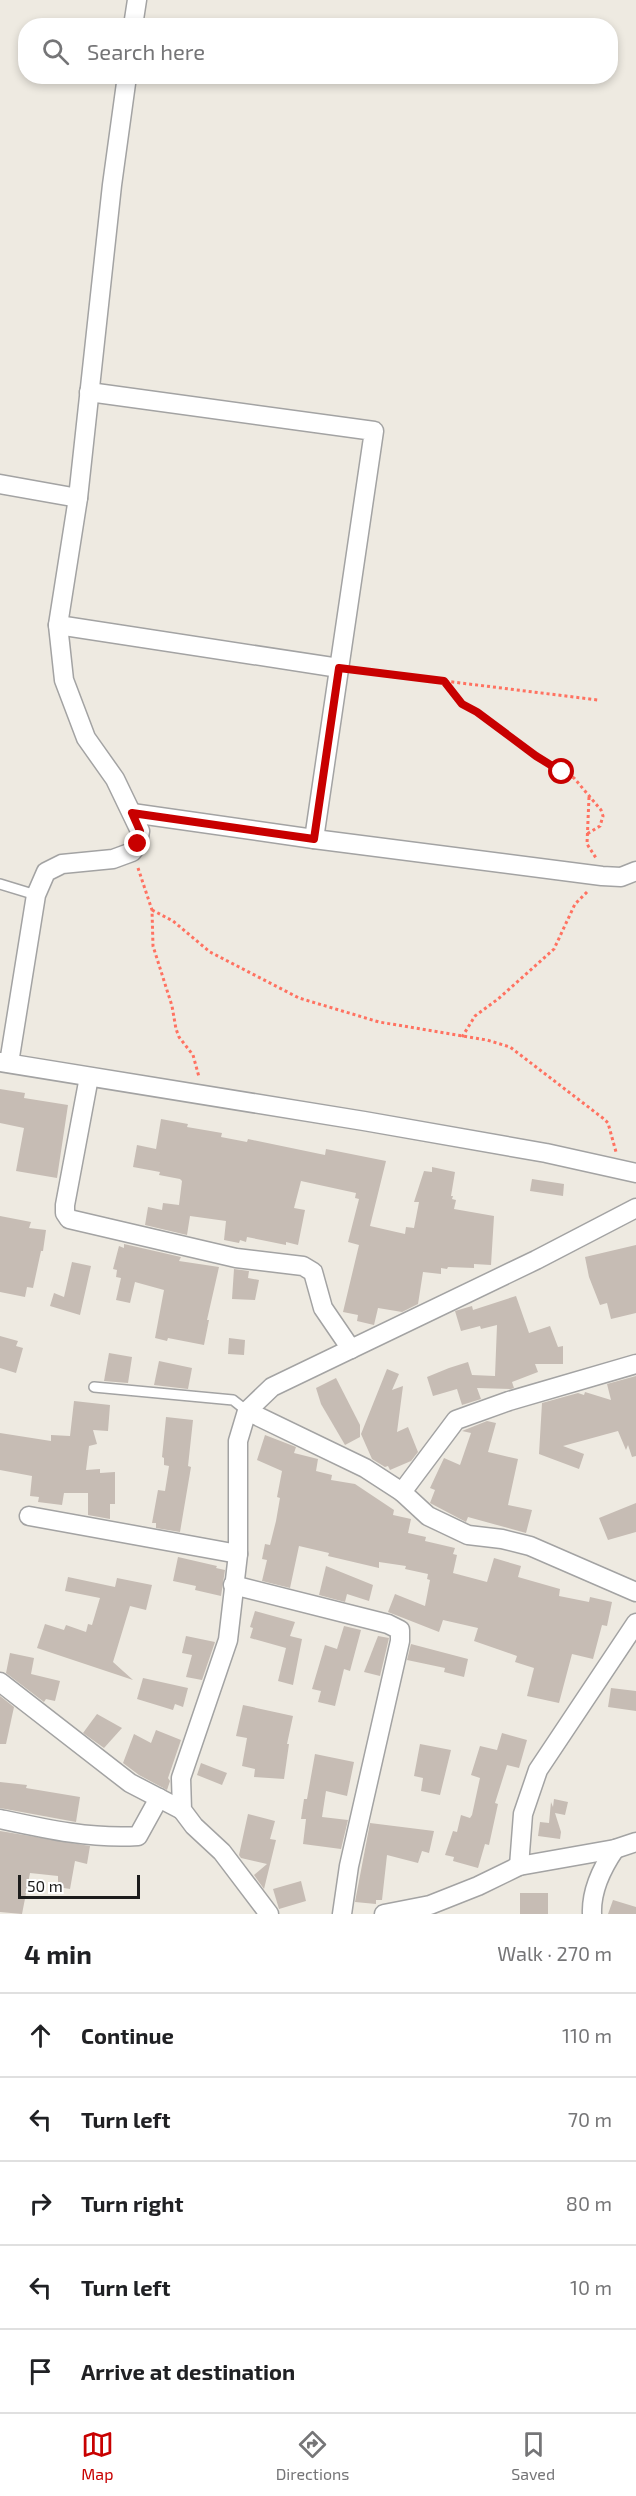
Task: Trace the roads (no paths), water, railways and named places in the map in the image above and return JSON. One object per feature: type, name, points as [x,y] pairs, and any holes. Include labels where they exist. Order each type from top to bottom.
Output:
[{"type":"street","points":[[135,18],[137,0]]},
{"type":"street","points":[[126,84],[88,392],[78,498],[58,626],[64,680],[86,738],[115,779],[140,831],[138,844],[132,852],[113,858],[62,864],[46,872],[36,895],[5,1063],[546,1153],[631,1172]]},
{"type":"street","points":[[88,392],[374,431],[314,839]]},
{"type":"street","points":[[0,484],[78,498]]},
{"type":"street","points":[[58,626],[339,668]]},
{"type":"street","points":[[132,813],[602,876],[621,877],[636,871]]},
{"type":"street","points":[[89,1077],[65,1205],[65,1212],[69,1219],[236,1257],[303,1266],[313,1272],[323,1308],[351,1349]]},
{"type":"street","points":[[182,1810],[181,1778],[228,1640],[238,1554],[238,1441],[247,1411],[272,1387],[536,1260],[636,1208]]},
{"type":"street","points":[[402,1492],[456,1420],[509,1401],[636,1364]]},
{"type":"street","points":[[247,1411],[365,1468],[402,1492],[428,1516],[468,1535],[530,1546],[636,1592]]},
{"type":"street","points":[[29,1516],[238,1554]]},
{"type":"street","points":[[233,1585],[388,1624],[400,1630],[400,1641],[349,1866],[342,1914]]},
{"type":"street","points":[[519,1866],[524,1814],[538,1770],[636,1623]]},
{"type":"street","points":[[0,1682],[130,1783],[182,1810],[194,1826],[222,1852],[268,1914]]},
{"type":"street","points":[[0,1819],[62,1833],[110,1838],[138,1836],[159,1798]]},
{"type":"street","points":[[384,1914],[430,1905],[478,1886],[519,1866],[615,1849],[636,1842]]},
{"type":"street","points":[[592,1914],[591,1904],[601,1869],[615,1849]]},
{"type":"lane","points":[[0,884],[36,895]]},
{"type":"lane","points":[[94,1387],[233,1400],[247,1411]]}]
